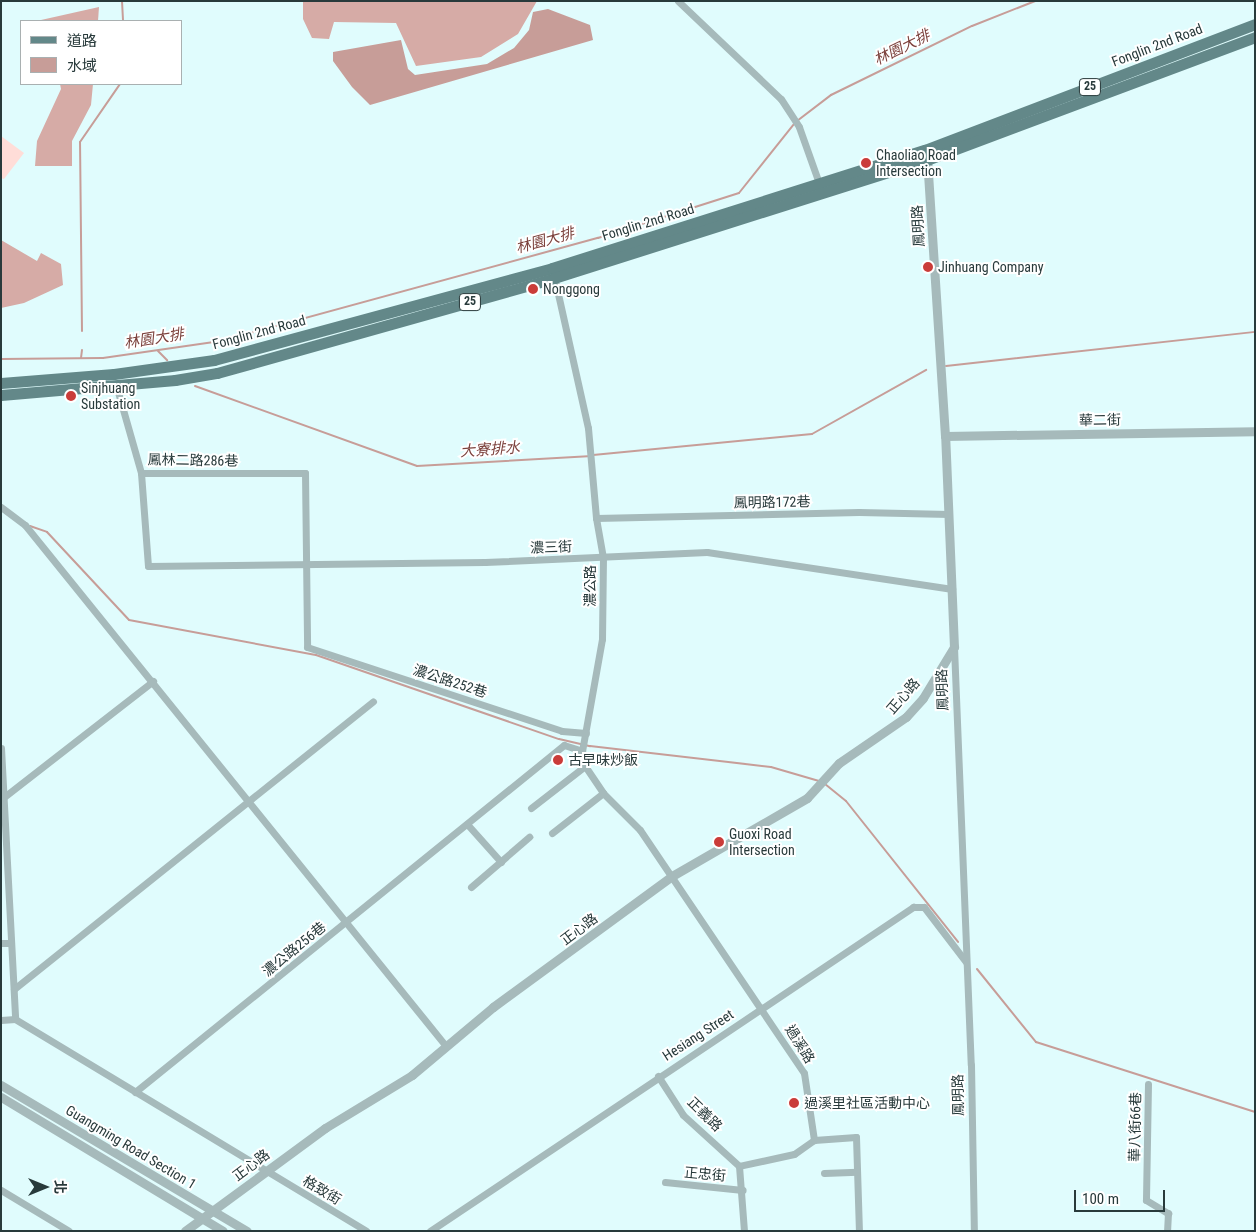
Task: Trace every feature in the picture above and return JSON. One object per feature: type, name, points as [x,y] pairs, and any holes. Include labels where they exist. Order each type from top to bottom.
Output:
[{"type":"main road","name":"Fonglin 2nd Road","points":[[927,155],[1255,24]]},
{"type":"main road","name":"Fonglin 2nd Road","points":[[1,395],[116,385],[217,373],[553,273],[927,155],[1255,36]]},
{"type":"main road","name":"Fonglin 2nd Road","points":[[1,383],[114,374],[214,360],[553,273]]},
{"type":"street","points":[[678,1],[772,89],[799,126],[821,189]]},
{"type":"street","name":"鳳明路","points":[[927,155],[950,514],[974,1231]]},
{"type":"street","name":"濃公路","points":[[553,273],[591,448],[596,518],[603,557],[602,639],[583,747],[585,766],[603,793],[640,830],[672,876]]},
{"type":"street","name":"鳳林二路286巷","points":[[116,385],[141,473],[304,474],[306,565]]},
{"type":"street","name":"華二街","points":[[945,436],[1255,431]]},
{"type":"street","name":"濃三街","points":[[141,473],[148,566],[306,565],[727,554],[952,590]]},
{"type":"street","points":[[1,507],[25,525],[446,1046]]},
{"type":"street","name":"鳳明路172巷","points":[[596,518],[859,512],[950,514]]},
{"type":"street","name":"濃公路252巷","points":[[306,565],[307,647],[562,731],[586,733]]},
{"type":"street","name":"正心路","points":[[185,1231],[325,1128],[388,1092],[446,1046],[672,876],[791,809],[818,788],[827,776],[858,749],[906,717],[923,698],[954,647]]},
{"type":"street","points":[[4,797],[153,682]]},
{"type":"street","points":[[14,989],[373,701]]},
{"type":"street","name":"濃公路256巷","points":[[135,1092],[564,745],[583,747]]},
{"type":"street","points":[[1,748],[15,1019],[1,1020]]},
{"type":"street","points":[[531,808],[585,766]]},
{"type":"street","points":[[552,833],[603,793]]},
{"type":"street","points":[[467,824],[501,862]]},
{"type":"street","points":[[471,887],[529,837]]},
{"type":"street","name":"過溪路","points":[[672,876],[804,1073],[814,1140]]},
{"type":"street","name":"Hesiang Street","points":[[430,1231],[658,1076],[918,906],[924,907],[966,962]]},
{"type":"street","points":[[1,943],[11,943]]},
{"type":"street","name":"格致街","points":[[15,1019],[366,1231]]},
{"type":"street","name":"正義路","points":[[658,1076],[683,1115],[734,1158],[739,1166]]},
{"type":"street","name":"華八街66巷","points":[[1148,1084],[1146,1200],[1168,1213],[1167,1231]]},
{"type":"street","name":"Guangming Road Section 1","points":[[1,1085],[246,1231]]},
{"type":"street","name":"Guangming Road Section 1","points":[[1,1097],[222,1231]]},
{"type":"street","points":[[744,1231],[743,1190],[739,1166],[794,1154],[814,1140],[856,1137],[859,1231]]},
{"type":"street","points":[[824,1173],[858,1172]]},
{"type":"street","name":"正忠街","points":[[665,1182],[743,1190]]},
{"type":"street","points":[[1,1190],[69,1231]]},
{"type":"shaded area","points":[[303,1],[537,1],[518,34],[481,57],[416,66],[396,23],[334,22],[329,39],[312,38],[303,19]]},
{"type":"shaded area","points":[[99,7],[98,20],[41,20]]},
{"type":"shaded area","points":[[60,85],[93,85],[91,105],[72,141],[72,166],[35,166],[37,141],[61,89]]},
{"type":"shaded area","points":[[1,136],[24,153],[4,179],[1,178]]},
{"type":"shaded area","points":[[1,240],[37,261],[41,253],[61,264],[63,285],[24,303],[1,308]]},
{"type":"water","points":[[548,9],[590,25],[593,40],[370,105],[352,87],[333,61],[333,52],[401,40],[408,69],[415,75],[487,64],[514,48],[529,30],[533,12]]},
{"type":"waterway","points":[[122,1],[123,20]]},
{"type":"waterway","name":"林園大排","points":[[797,121],[831,95],[972,26],[1035,1]]},
{"type":"waterway","points":[[82,331],[80,142],[119,85]]},
{"type":"waterway","name":"林園大排","points":[[1,359],[103,358],[221,341],[598,238],[739,193],[794,124]]},
{"type":"waterway","points":[[946,366],[1255,332]]},
{"type":"waterway","points":[[81,358],[82,350]]},
{"type":"waterway","points":[[158,351],[167,360]]},
{"type":"waterway","name":"大寮排水","points":[[593,455],[812,434],[926,370]]},
{"type":"waterway","name":"大寮排水","points":[[195,386],[417,466],[588,456]]},
{"type":"waterway","points":[[30,526],[47,532],[129,620],[316,655],[559,739],[590,746],[771,767],[819,781]]},
{"type":"waterway","points":[[825,784],[846,801],[958,942]]},
{"type":"waterway","points":[[977,969],[1036,1042],[1255,1112]]},
{"type":"place","name":"Chaoliao Road Intersection","points":[[866,163]]},
{"type":"place","name":"Jinhuang Company","points":[[928,267]]},
{"type":"place","name":"Nonggong","points":[[533,289]]},
{"type":"place","name":"Sinjhuang Substation","points":[[71,396]]},
{"type":"place","name":"古早味炒飯","points":[[558,760]]},
{"type":"place","name":"Guoxi Road Intersection","points":[[719,842]]},
{"type":"place","name":"過溪里社區活動中心","points":[[794,1103]]}]
